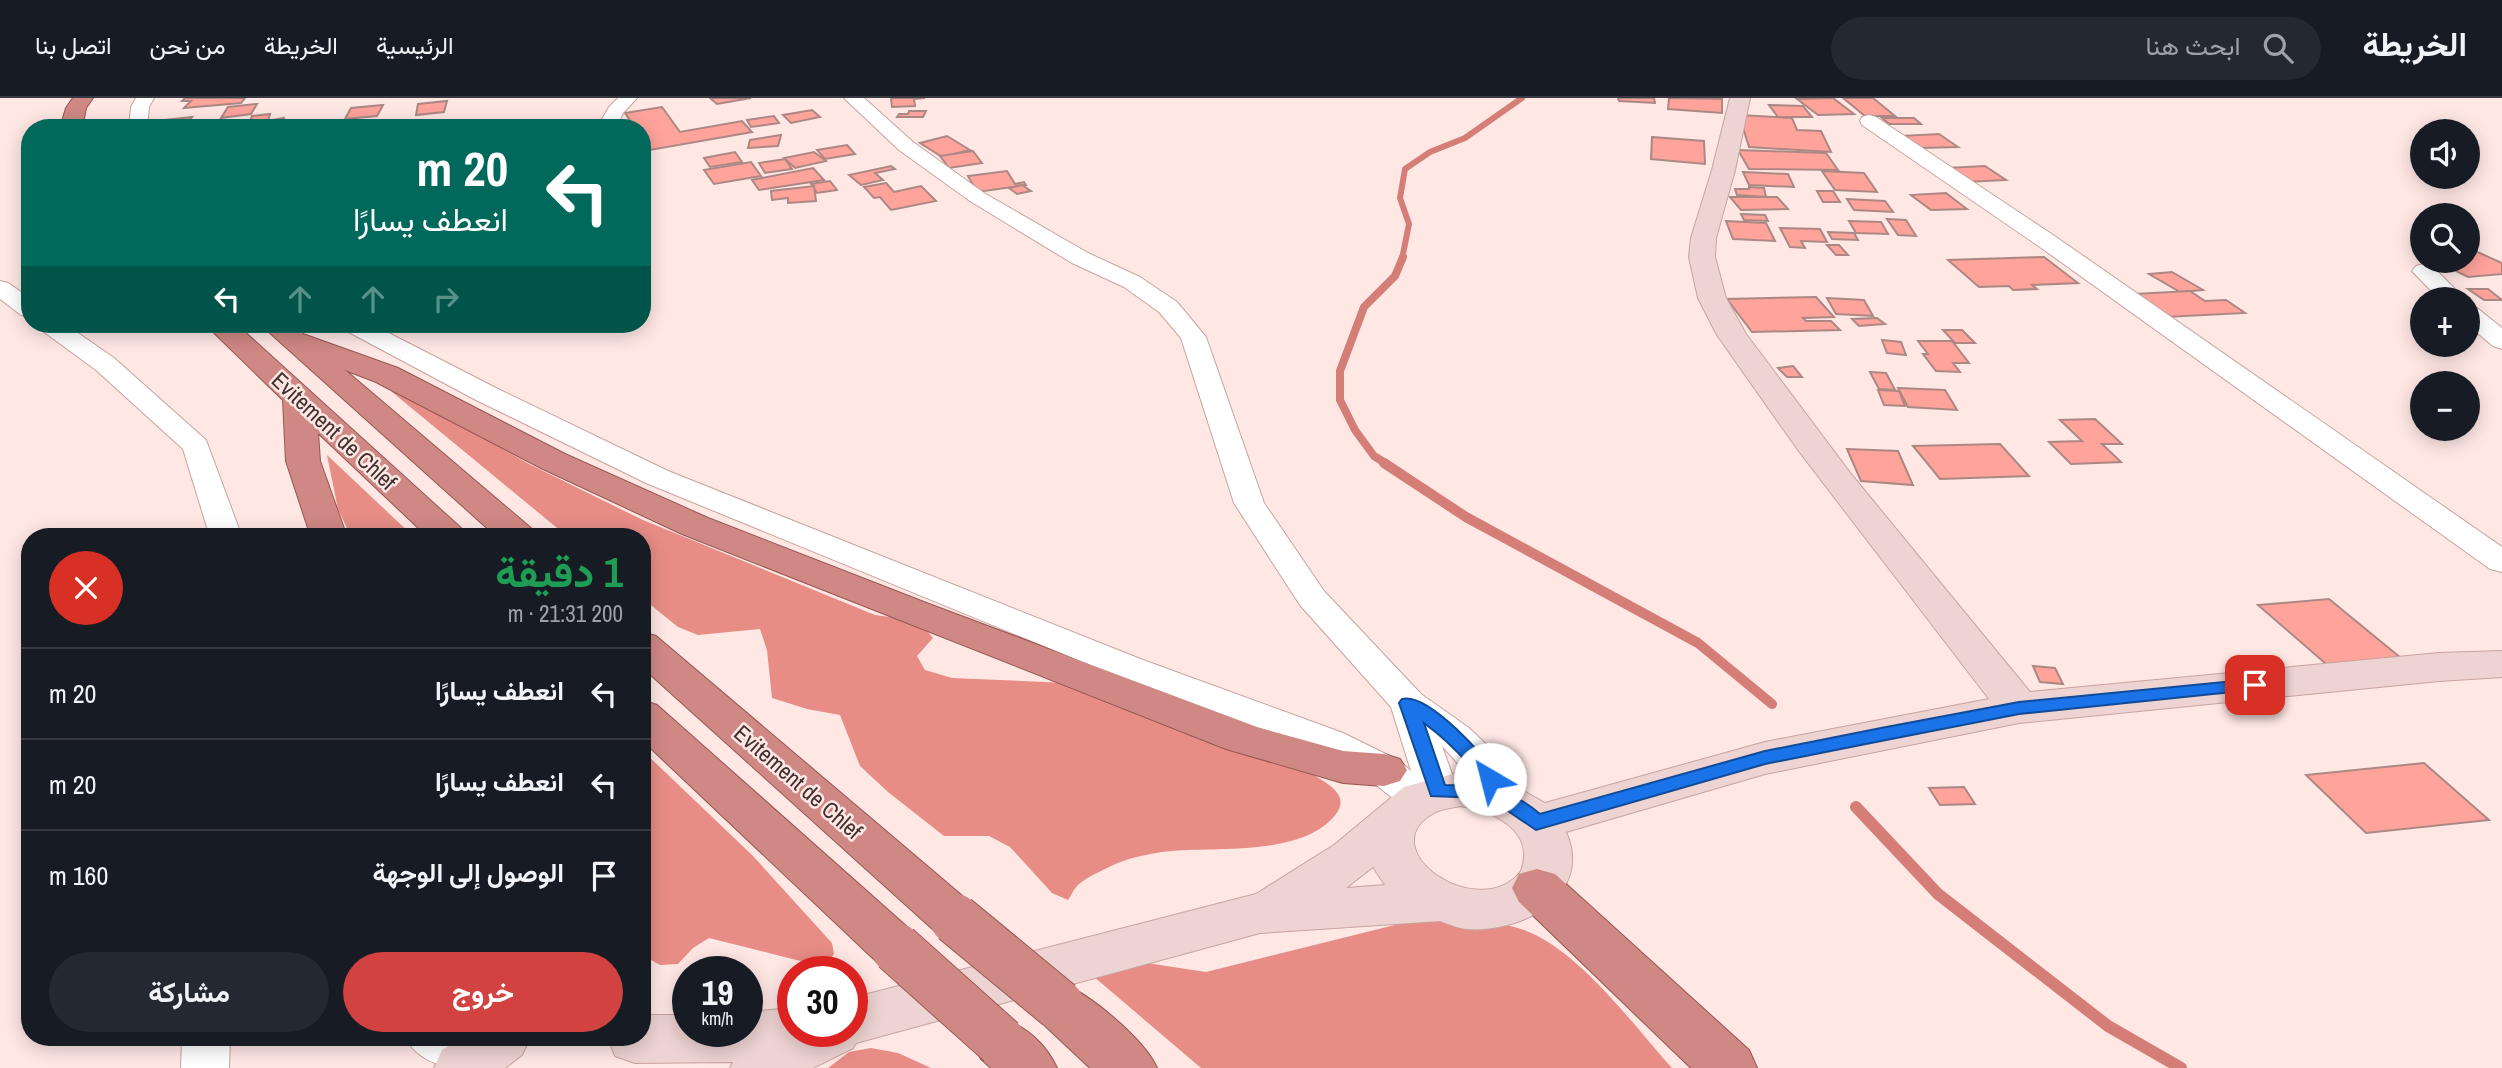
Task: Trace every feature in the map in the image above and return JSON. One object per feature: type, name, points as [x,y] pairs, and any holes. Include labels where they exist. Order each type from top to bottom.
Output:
[{"type":"highway","points":[[73,119],[76,108],[83,98]]},
{"type":"highway","name":"Evitement de Chlef","points":[[229,333],[439,528]]},
{"type":"highway","points":[[285,333],[387,376],[552,461],[695,526],[1242,738],[1343,767],[1408,795]]},
{"type":"highway","name":"Evitement de Chlef","points":[[285,333],[509,528]]},
{"type":"highway","points":[[299,398],[303,461],[326,528]]},
{"type":"highway","name":"Evitement de Chlef","points":[[651,653],[1129,1068]]},
{"type":"highway","points":[[651,723],[1015,1055]]},
{"type":"highway","points":[[1537,888],[1729,1068]]},
{"type":"main road","points":[[1740,98],[1738,117],[1709,219],[1702,256],[1712,296],[1735,344],[1833,476],[2019,708]]},
{"type":"main road","points":[[1519,810],[2019,708],[2439,667],[2502,664]]},
{"type":"main road","points":[[1261,913],[1336,871],[1408,795],[1481,792],[1519,810],[1546,838],[1550,856],[1547,873],[1537,888],[1523,899],[1504,907],[1460,908],[1438,902],[1417,890],[1401,875],[1391,857],[1388,839],[1408,795]]},
{"type":"main road","points":[[868,1018],[1261,913],[1438,902]]},
{"type":"main road","points":[[637,1048],[777,1033]]},
{"type":"main road","points":[[758,1068],[800,1047]]},
{"type":"street","points":[[139,119],[140,107],[145,98]]},
{"type":"street","points":[[610,119],[614,111],[628,98]]},
{"type":"street","points":[[853,98],[906,146],[977,197],[1080,258],[1132,282],[1168,307],[1194,337],[1249,503],[1312,598],[1408,703],[1456,737],[1519,810]]},
{"type":"street","points":[[1869,121],[2048,242],[2502,562]]},
{"type":"street","points":[[2426,273],[2441,287]]},
{"type":"street","points":[[0,288],[21,303]]},
{"type":"street","points":[[2480,323],[2502,341]]},
{"type":"street","points":[[62,333],[105,364],[196,446],[223,528]]},
{"type":"street","points":[[369,333],[486,394],[657,477],[1130,668],[1329,743],[1408,795]]},
{"type":"street","points":[[1408,703],[1408,795]]},
{"type":"street","points":[[205,1068],[206,1046]]},
{"type":"shaded area","points":[[369,373],[529,464],[643,520],[875,615],[915,624],[933,638],[917,656],[925,670],[952,678],[1067,683],[1314,775],[1336,791],[1341,801],[1340,807],[1322,827],[1303,837],[1282,843],[1236,849],[1172,851],[1117,863],[1081,883],[1068,900],[1052,893],[1010,847],[989,836],[944,836],[888,792],[860,766],[840,715],[807,709],[772,698],[767,650],[760,629],[698,635],[678,627],[651,605],[651,528],[557,528]]},
{"type":"shaded area","points":[[327,455],[404,528],[347,528],[338,509]]},
{"type":"shaded area","points":[[651,759],[753,856],[832,943],[834,954],[780,956],[709,938],[686,956],[672,956],[672,964],[660,965],[651,960]]},
{"type":"shaded area","points":[[1423,918],[1500,924],[1524,930],[1544,940],[1565,954],[1604,990],[1672,1068],[1201,1068],[1086,970],[1094,955],[1206,972]]},
{"type":"shaded area","points":[[871,1048],[898,1053],[931,1068],[828,1068],[849,1052]]},
{"type":"building","points":[[185,98],[245,98],[241,103],[184,108],[191,101],[182,101]]},
{"type":"building","points":[[710,98],[751,98],[717,104]]},
{"type":"building","points":[[891,98],[925,98],[914,99],[915,106],[892,107]]},
{"type":"building","points":[[1618,98],[1654,98],[1655,103],[1619,101]]},
{"type":"building","points":[[1669,98],[1722,99],[1722,113],[1668,109]]},
{"type":"building","points":[[1833,98],[1854,114],[1818,115],[1797,99]]},
{"type":"building","points":[[1843,98],[1873,98],[1895,116],[1865,116]]},
{"type":"building","points":[[447,101],[444,112],[416,115],[418,104]]},
{"type":"building","points":[[257,104],[251,114],[221,118],[228,107]]},
{"type":"building","points":[[383,105],[377,116],[345,119],[351,108]]},
{"type":"building","points":[[1769,105],[1803,106],[1812,117],[1778,117]]},
{"type":"building","points":[[662,107],[680,132],[742,121],[752,132],[651,150],[651,119],[629,119],[625,113]]},
{"type":"building","points":[[812,110],[820,117],[791,123],[783,115]]},
{"type":"building","points":[[909,111],[926,111],[923,117],[897,117],[899,114],[908,114]]},
{"type":"building","points":[[270,114],[269,119],[251,119],[252,116]]},
{"type":"building","points":[[1739,115],[1792,118],[1797,130],[1821,131],[1831,152],[1749,147]]},
{"type":"building","points":[[774,116],[779,123],[751,127],[747,120]]},
{"type":"building","points":[[1882,118],[1914,118],[1921,124],[1889,124]]},
{"type":"building","points":[[1939,134],[1958,147],[1918,148],[1900,136]]},
{"type":"building","points":[[781,135],[778,146],[748,148],[750,140]]},
{"type":"building","points":[[947,136],[970,150],[942,157],[920,143]]},
{"type":"building","points":[[1652,137],[1704,141],[1705,164],[1651,159]]},
{"type":"building","points":[[847,145],[855,154],[825,159],[817,150]]},
{"type":"building","points":[[1738,150],[1826,153],[1838,170],[1749,169]]},
{"type":"building","points":[[973,151],[982,163],[949,168],[940,156]]},
{"type":"building","points":[[735,152],[742,162],[710,167],[704,158]]},
{"type":"building","points":[[814,152],[826,161],[795,168],[784,158]]},
{"type":"building","points":[[785,159],[792,169],[765,173],[759,163]]},
{"type":"building","points":[[751,162],[761,176],[714,184],[704,170]]},
{"type":"building","points":[[891,166],[895,169],[875,173],[883,180],[861,185],[849,175]]},
{"type":"building","points":[[1985,166],[2006,180],[1966,182],[1945,168]]},
{"type":"building","points":[[813,168],[824,180],[759,190],[752,180]]},
{"type":"building","points":[[1007,171],[1015,184],[1024,182],[1026,185],[977,192],[968,176]]},
{"type":"building","points":[[1822,171],[1864,173],[1877,192],[1835,190]]},
{"type":"building","points":[[1743,172],[1788,174],[1794,187],[1749,185]]},
{"type":"building","points":[[830,181],[837,190],[817,193],[811,184]]},
{"type":"building","points":[[886,183],[894,192],[921,186],[936,201],[891,210],[880,197],[874,198],[864,187]]},
{"type":"building","points":[[1022,185],[1031,191],[1017,194],[1009,188]]},
{"type":"building","points":[[814,186],[816,201],[788,203],[788,198],[772,200],[771,191]]},
{"type":"building","points":[[1764,188],[1766,197],[1737,195],[1735,189]]},
{"type":"building","points":[[1817,191],[1833,191],[1840,202],[1823,202]]},
{"type":"building","points":[[1946,193],[1967,209],[1931,210],[1911,195]]},
{"type":"building","points":[[1730,197],[1777,197],[1788,209],[1741,210]]},
{"type":"building","points":[[1847,199],[1885,201],[1893,212],[1854,210]]},
{"type":"building","points":[[1741,214],[1765,215],[1768,221],[1744,220]]},
{"type":"building","points":[[1887,219],[1906,220],[1916,236],[1898,235]]},
{"type":"building","points":[[1726,221],[1766,223],[1775,241],[1733,239]]},
{"type":"building","points":[[1849,221],[1881,222],[1888,234],[1856,233]]},
{"type":"building","points":[[1780,228],[1820,229],[1827,242],[1801,241],[1805,248],[1790,247]]},
{"type":"building","points":[[1828,232],[1854,233],[1858,240],[1832,239]]},
{"type":"building","points":[[1827,245],[1839,245],[1848,255],[1836,255]]},
{"type":"building","points":[[2480,253],[2502,263],[2502,274],[2468,277],[2460,273],[2480,273]]},
{"type":"building","points":[[2044,257],[2078,283],[2032,285],[2037,289],[2013,290],[2009,286],[1979,287],[1948,260]]},
{"type":"building","points":[[2172,272],[2203,290],[2180,292],[2149,274]]},
{"type":"building","points":[[2480,289],[2488,289],[2502,300],[2484,300],[2480,297]]},
{"type":"building","points":[[2190,291],[2205,301],[2226,300],[2245,313],[2165,317],[2133,294]]},
{"type":"building","points":[[1816,297],[1834,317],[1803,318],[1806,321],[1831,321],[1840,330],[1752,332],[1727,299]]},
{"type":"building","points":[[1827,298],[1864,300],[1873,316],[1836,314]]},
{"type":"building","points":[[1877,318],[1885,324],[1859,326],[1852,319]]},
{"type":"building","points":[[1943,330],[1962,330],[1975,343],[1955,343]]},
{"type":"building","points":[[1882,340],[1901,342],[1906,355],[1887,353]]},
{"type":"building","points":[[1918,341],[1952,341],[1969,363],[1953,363],[1960,372],[1936,371],[1923,354],[1928,354]]},
{"type":"building","points":[[1793,366],[1802,377],[1787,377],[1778,368]]},
{"type":"building","points":[[1870,372],[1886,373],[1895,390],[1879,389]]},
{"type":"building","points":[[1898,388],[1945,390],[1957,410],[1908,407]]},
{"type":"building","points":[[1878,390],[1899,391],[1905,406],[1884,405]]},
{"type":"building","points":[[2095,419],[2122,444],[2102,444],[2121,462],[2071,464],[2049,442],[2082,441],[2060,420]]},
{"type":"building","points":[[2000,444],[2029,476],[1940,479],[1913,446]]},
{"type":"building","points":[[1847,449],[1898,451],[1913,485],[1861,481]]},
{"type":"building","points":[[2329,599],[2407,663],[2333,670],[2258,605]]},
{"type":"building","points":[[2033,666],[2055,668],[2063,684],[2040,682]]},
{"type":"building","points":[[2424,763],[2489,820],[2366,833],[2306,775]]},
{"type":"building","points":[[1964,787],[1975,804],[1940,805],[1929,788]]},
{"type":"waterway","points":[[1402,259],[1409,224],[1400,198],[1405,169],[1430,152],[1465,138],[1522,98]]},
{"type":"waterway","points":[[1387,464],[1374,456],[1355,430],[1340,400],[1340,371],[1364,307],[1395,276],[1403,257]]},
{"type":"waterway","points":[[1384,463],[1466,517],[1698,643],[1772,704]]},
{"type":"waterway","points":[[1856,807],[1938,894],[2108,1026],[2181,1068]]},
{"type":"route","points":[[1490,779],[1456,737],[1408,703],[1438,792],[1460,789],[1503,798],[1536,822],[1765,758],[1881,734],[2019,708],[2255,685]]}]
